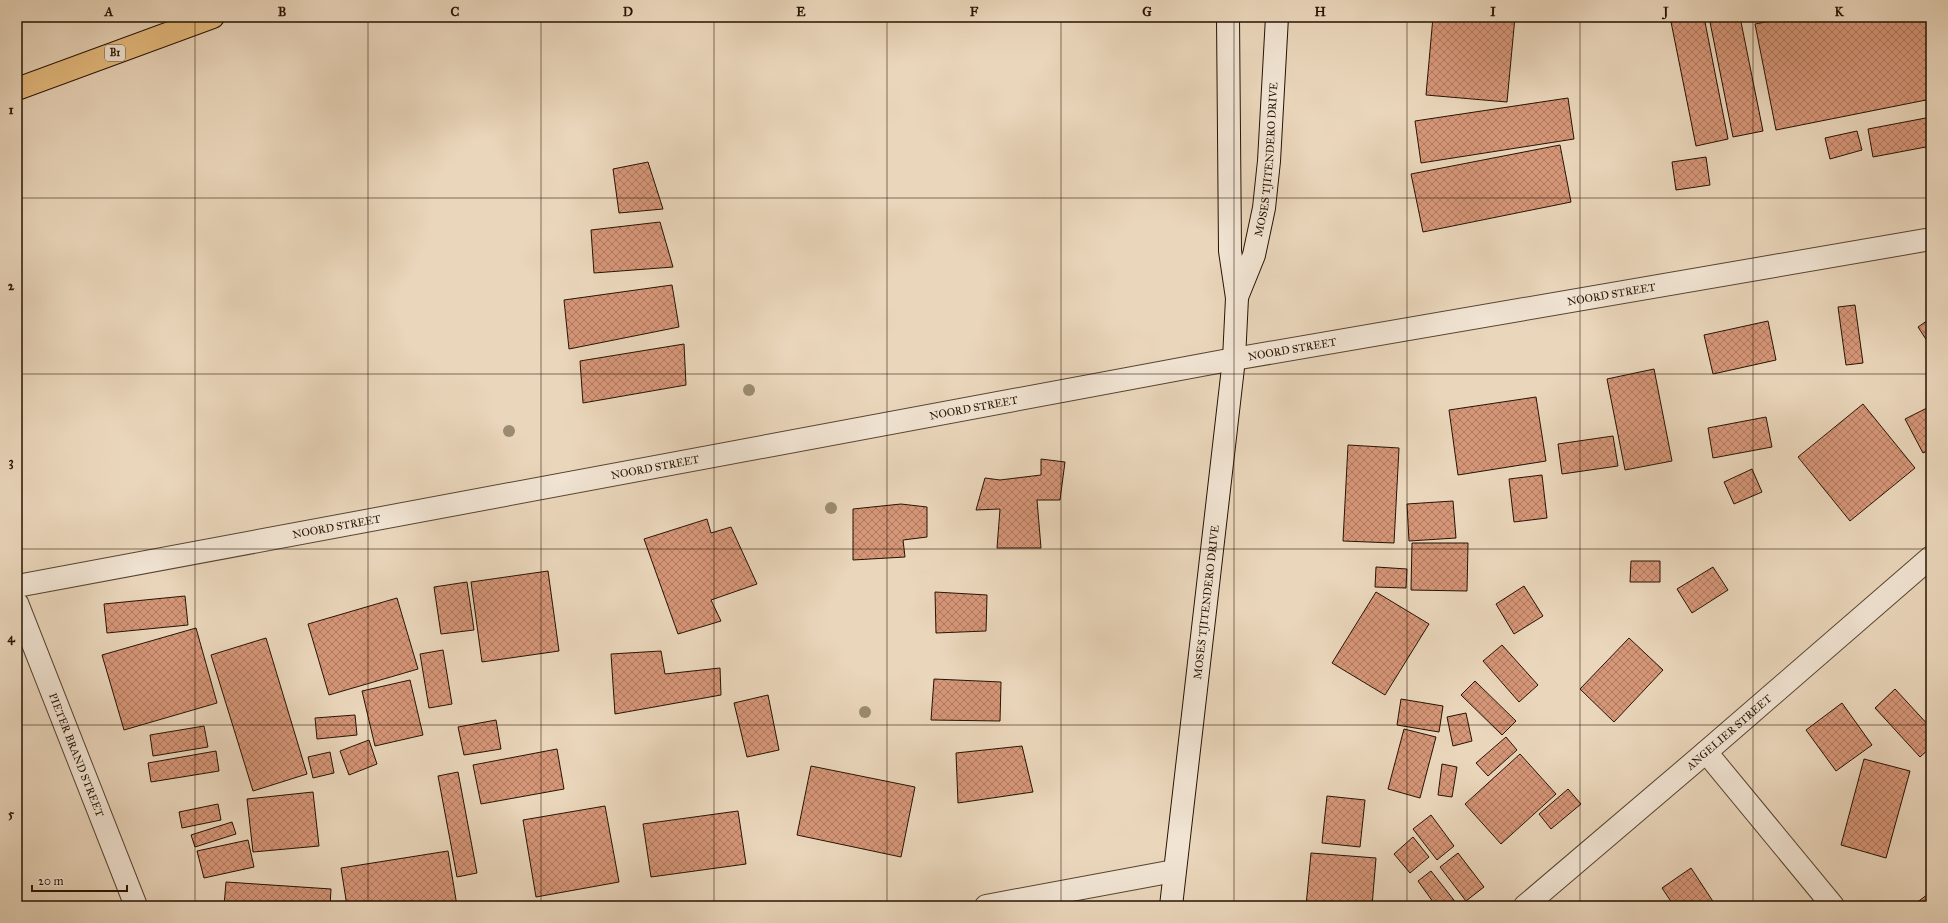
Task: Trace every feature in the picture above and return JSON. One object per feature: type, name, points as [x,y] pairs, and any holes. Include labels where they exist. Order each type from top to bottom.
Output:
[{"type":"highway","name":"B1","points":[[17,89],[213,17]]},
{"type":"street","name":"MOSES TJITENDERO DRIVE","points":[[1171,906],[1234,358],[1236,298],[1230,251],[1228,17]]},
{"type":"street","name":"MOSES TJITENDERO DRIVE","points":[[1236,298],[1254,255],[1264,208],[1269,162],[1277,17]]},
{"type":"street","name":"NOORD STREET","points":[[17,586],[1234,358],[1931,239]]},
{"type":"street","name":"ANGELIER STREET","points":[[1525,906],[1706,752],[1931,557]]},
{"type":"street","name":"PIETER BRAND STREET","points":[[17,603],[136,906]]},
{"type":"street","points":[[1706,752],[1833,906]]},
{"type":"street","points":[[986,906],[1174,871]]},
{"type":"building","points":[[1433,17],[1515,17],[1507,102],[1426,95]]},
{"type":"building","points":[[1670,17],[1704,17],[1728,139],[1696,146]]},
{"type":"building","points":[[1709,17],[1740,17],[1763,131],[1733,137]]},
{"type":"building","points":[[1792,17],[1931,17],[1931,99],[1776,130],[1755,24]]},
{"type":"building","points":[[1568,98],[1574,139],[1421,163],[1415,121]]},
{"type":"building","points":[[1931,117],[1931,146],[1873,157],[1868,129]]},
{"type":"building","points":[[1857,131],[1862,150],[1830,159],[1825,138]]},
{"type":"building","points":[[1560,145],[1571,202],[1423,232],[1411,174]]},
{"type":"building","points":[[1706,157],[1710,185],[1676,190],[1672,162]]},
{"type":"building","points":[[648,162],[663,209],[619,213],[613,169]]},
{"type":"building","points":[[660,222],[673,267],[594,273],[591,230]]},
{"type":"building","points":[[672,285],[679,327],[569,349],[564,300]]},
{"type":"building","points":[[1855,305],[1863,363],[1846,365],[1838,307]]},
{"type":"building","points":[[1931,318],[1931,347],[1918,327]]},
{"type":"building","points":[[1768,321],[1776,360],[1713,374],[1704,335]]},
{"type":"building","points":[[684,344],[686,385],[583,403],[580,361]]},
{"type":"building","points":[[1654,369],[1672,461],[1625,470],[1607,379]]},
{"type":"building","points":[[1536,397],[1546,461],[1458,475],[1449,410]]},
{"type":"building","points":[[1863,404],[1915,468],[1850,521],[1798,457]]},
{"type":"building","points":[[1931,406],[1931,449],[1923,453],[1905,419]]},
{"type":"building","points":[[1766,417],[1772,447],[1713,458],[1708,428]]},
{"type":"building","points":[[1613,436],[1618,466],[1562,474],[1558,444]]},
{"type":"building","points":[[1348,445],[1399,448],[1394,543],[1343,541]]},
{"type":"building","points":[[1041,459],[1065,462],[1060,500],[1037,500],[1041,548],[997,548],[1000,509],[976,510],[985,478],[1000,480],[1041,475]]},
{"type":"building","points":[[1752,469],[1762,492],[1734,504],[1724,482]]},
{"type":"building","points":[[1542,475],[1547,518],[1514,522],[1509,479]]},
{"type":"building","points":[[1453,501],[1456,538],[1409,541],[1407,504]]},
{"type":"building","points":[[901,504],[927,507],[927,537],[903,540],[905,557],[853,560],[853,509]]},
{"type":"building","points":[[707,519],[711,533],[731,527],[757,584],[711,600],[721,621],[678,634],[644,539]]},
{"type":"building","points":[[1412,543],[1468,543],[1467,591],[1411,590]]},
{"type":"building","points":[[1631,561],[1660,561],[1660,582],[1630,582]]},
{"type":"building","points":[[1376,567],[1407,569],[1406,588],[1375,587]]},
{"type":"building","points":[[1713,567],[1728,590],[1692,613],[1677,589]]},
{"type":"building","points":[[548,571],[559,651],[482,662],[471,582]]},
{"type":"building","points":[[467,582],[474,630],[441,634],[434,587]]},
{"type":"building","points":[[1524,586],[1543,616],[1514,634],[1496,604]]},
{"type":"building","points":[[935,592],[987,595],[986,631],[936,633]]},
{"type":"building","points":[[1376,592],[1429,624],[1385,695],[1332,663]]},
{"type":"building","points":[[185,596],[188,625],[107,633],[104,604]]},
{"type":"building","points":[[397,598],[418,669],[329,695],[308,624]]},
{"type":"building","points":[[196,628],[217,703],[124,730],[102,655]]},
{"type":"building","points":[[266,638],[307,774],[253,791],[211,655]]},
{"type":"building","points":[[1629,638],[1663,670],[1614,722],[1580,689]]},
{"type":"building","points":[[1502,645],[1538,685],[1519,702],[1483,661]]},
{"type":"building","points":[[443,650],[452,704],[429,708],[420,654]]},
{"type":"building","points":[[661,651],[665,674],[720,668],[721,695],[615,714],[611,654]]},
{"type":"building","points":[[934,679],[1001,682],[1000,721],[931,720]]},
{"type":"building","points":[[410,680],[423,735],[375,746],[362,691]]},
{"type":"building","points":[[1475,681],[1516,721],[1502,735],[1461,695]]},
{"type":"building","points":[[1895,689],[1931,728],[1931,747],[1920,757],[1875,708]]},
{"type":"building","points":[[768,695],[779,750],[747,757],[734,703]]},
{"type":"building","points":[[1401,699],[1443,706],[1439,732],[1397,725]]},
{"type":"building","points":[[1842,703],[1872,745],[1836,771],[1806,730]]},
{"type":"building","points":[[1466,713],[1472,741],[1453,746],[1447,717]]},
{"type":"building","points":[[355,715],[357,735],[317,739],[315,718]]},
{"type":"building","points":[[496,720],[501,749],[464,755],[458,727]]},
{"type":"building","points":[[204,726],[208,747],[153,756],[150,735]]},
{"type":"building","points":[[1404,729],[1436,737],[1420,798],[1388,789]]},
{"type":"building","points":[[1506,737],[1517,750],[1488,776],[1476,763]]},
{"type":"building","points":[[369,740],[377,764],[349,775],[340,751]]},
{"type":"building","points":[[1022,746],[1033,792],[958,803],[956,753]]},
{"type":"building","points":[[557,749],[564,789],[481,804],[473,765]]},
{"type":"building","points":[[216,751],[219,771],[151,782],[148,763]]},
{"type":"building","points":[[330,752],[334,773],[313,778],[308,757]]},
{"type":"building","points":[[1520,754],[1556,794],[1501,844],[1465,804]]},
{"type":"building","points":[[1864,759],[1910,771],[1886,858],[1841,845]]},
{"type":"building","points":[[1442,764],[1457,767],[1452,797],[1438,795]]},
{"type":"building","points":[[811,766],[915,787],[901,857],[797,835]]},
{"type":"building","points":[[458,772],[477,873],[457,877],[438,776]]},
{"type":"building","points":[[1568,789],[1581,804],[1551,829],[1539,814]]},
{"type":"building","points":[[313,792],[319,846],[253,852],[247,799]]},
{"type":"building","points":[[1327,796],[1365,800],[1360,847],[1322,843]]},
{"type":"building","points":[[218,804],[221,820],[182,828],[179,812]]},
{"type":"building","points":[[605,806],[619,882],[536,897],[523,820]]},
{"type":"building","points":[[738,811],[746,864],[651,877],[643,824]]},
{"type":"building","points":[[1431,815],[1454,846],[1437,860],[1413,829]]},
{"type":"building","points":[[232,822],[236,834],[195,847],[191,835]]},
{"type":"building","points":[[1413,837],[1429,857],[1410,873],[1394,854]]},
{"type":"building","points":[[248,840],[254,867],[204,878],[197,851]]},
{"type":"building","points":[[448,851],[457,906],[347,906],[341,868]]},
{"type":"building","points":[[1311,853],[1376,858],[1372,906],[1306,906]]},
{"type":"building","points":[[1458,853],[1484,887],[1466,901],[1440,867]]},
{"type":"building","points":[[1691,868],[1716,906],[1674,906],[1662,888]]},
{"type":"building","points":[[1431,871],[1457,904],[1454,906],[1436,906],[1418,881]]},
{"type":"building","points":[[226,882],[331,889],[330,906],[224,906]]},
{"type":"building","points":[[1931,892],[1931,906],[1912,906]]}]
